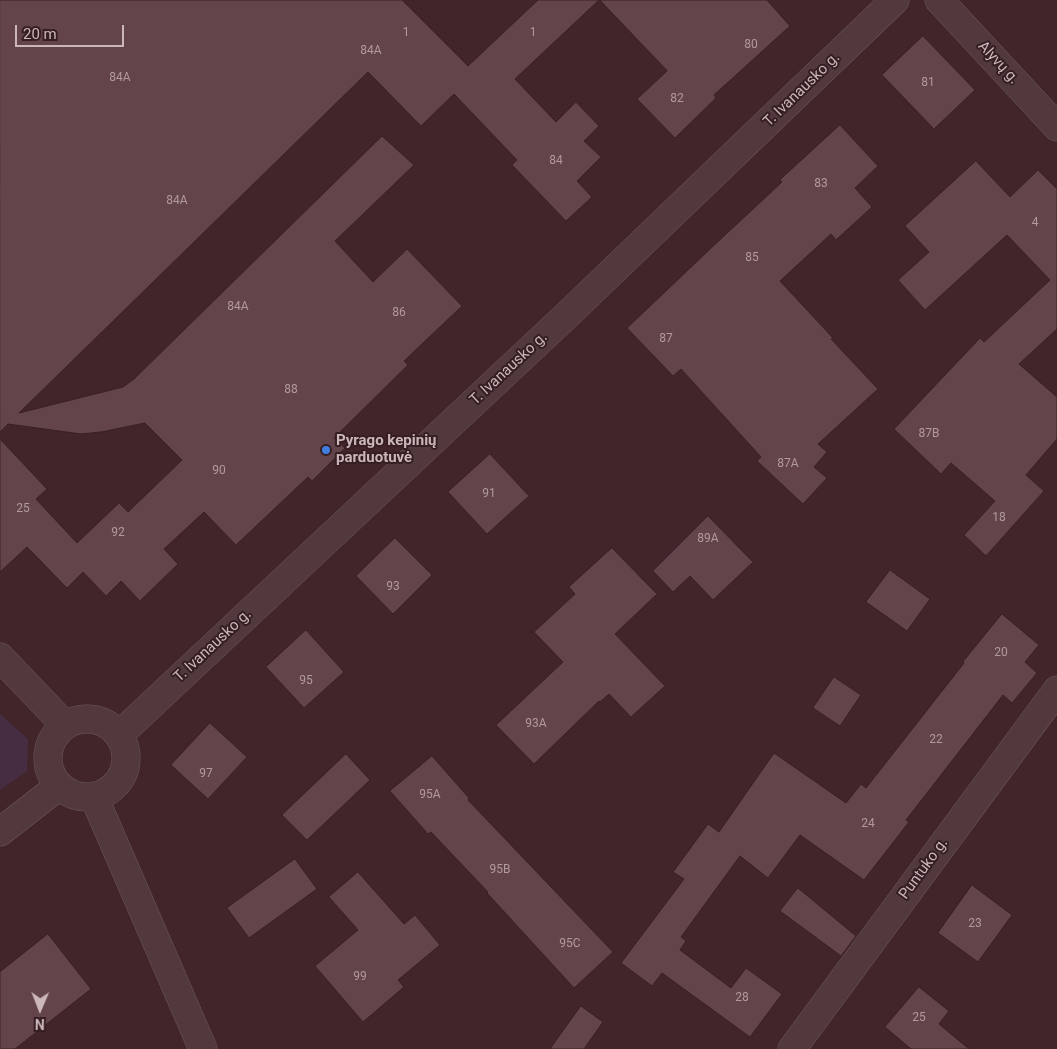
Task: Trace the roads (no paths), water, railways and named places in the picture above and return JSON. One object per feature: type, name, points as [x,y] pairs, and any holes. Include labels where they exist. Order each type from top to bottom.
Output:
[{"type":"street","name":"T. Ivanausko g.","points":[[119,735],[566,316],[895,0]]},
{"type":"street","name":"Alyvų g.","points":[[939,0],[1057,127]]},
{"type":"street","points":[[0,657],[66,725]]},
{"type":"street","name":"Puntuko g.","points":[[792,1049],[1057,690]]},
{"type":"street","points":[[84,719],[94,720],[112,728],[119,735],[126,756],[125,768],[121,778],[114,787],[104,794],[94,797],[81,797],[69,794],[53,778],[49,769],[48,749],[58,732],[66,725],[84,719]]},
{"type":"street","points":[[0,832],[59,786]]},
{"type":"street","points":[[94,797],[203,1049]]},
{"type":"place","name":"Pyrago kepinių parduotuvė","points":[[326,450]]}]
